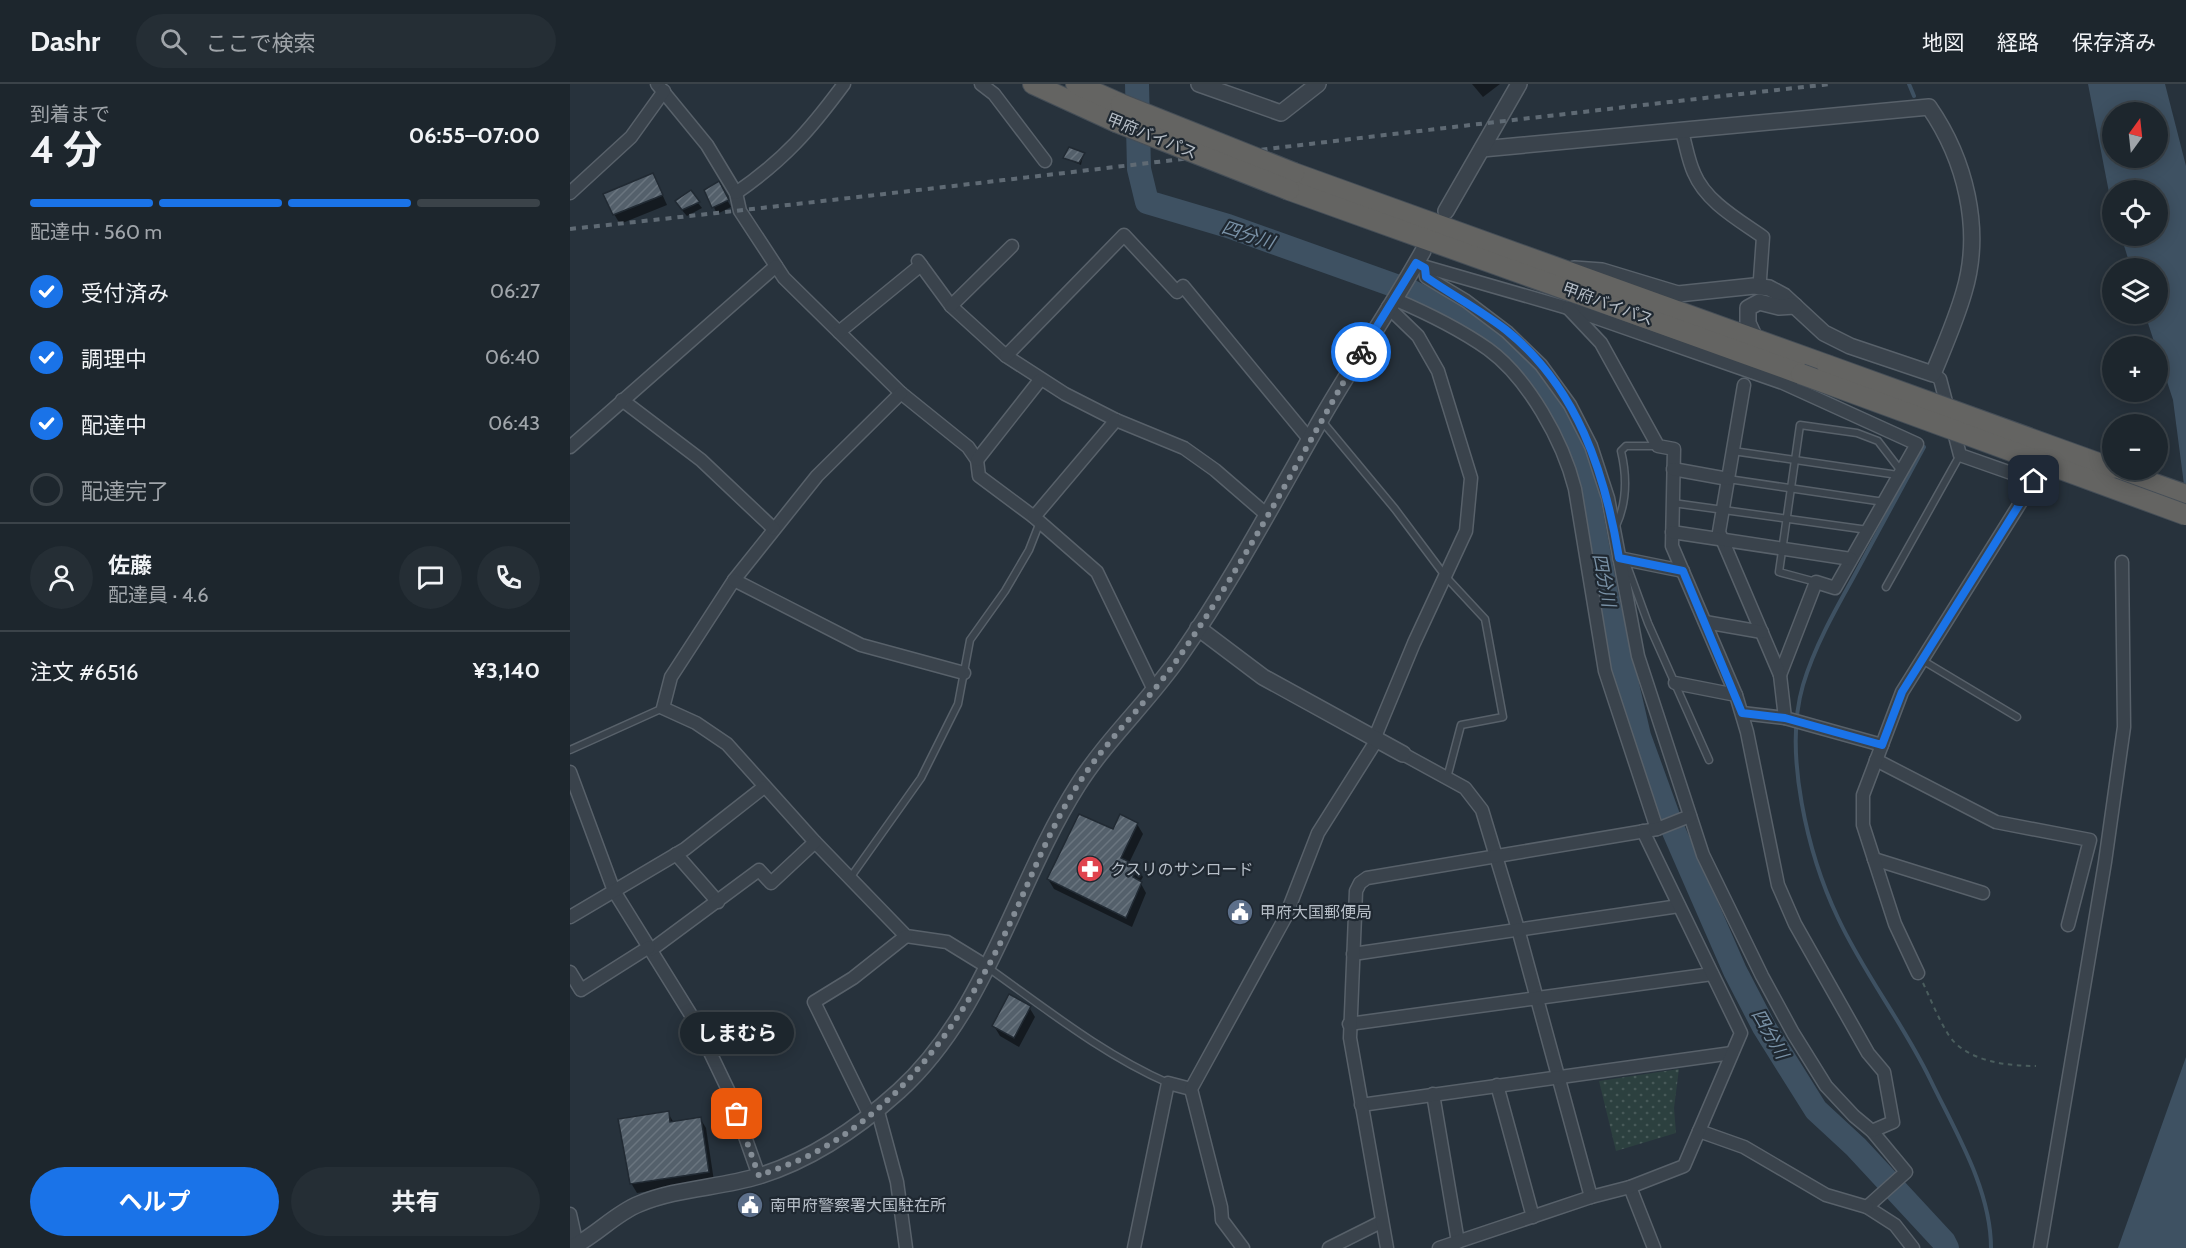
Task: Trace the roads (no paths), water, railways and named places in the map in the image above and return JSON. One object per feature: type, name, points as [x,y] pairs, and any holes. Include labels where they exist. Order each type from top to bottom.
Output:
[{"type":"highway","name":"甲府バイパス","points":[[1033,84],[1118,113],[1801,374],[2186,515]]},
{"type":"highway","name":"甲府バイパス","points":[[1076,84],[1118,113]]},
{"type":"highway","name":"甲府バイパス","points":[[1292,181],[1559,268],[2102,464]]},
{"type":"highway","name":"甲府バイパス","points":[[2145,480],[2186,495]]},
{"type":"highway","points":[[2162,480],[2186,486]]},
{"type":"street","points":[[736,193],[771,169],[812,126],[844,84]]},
{"type":"street","points":[[981,84],[994,94],[1045,161]]},
{"type":"street","points":[[1199,84],[1217,87],[1281,113],[1316,85]]},
{"type":"street","points":[[1446,211],[1519,84]]},
{"type":"street","points":[[570,194],[631,137],[661,88],[707,145],[736,193],[740,211],[784,278],[901,393],[968,447],[977,460],[979,476],[1037,520],[1097,572],[1153,688]]},
{"type":"street","points":[[1482,149],[1929,107],[1944,129],[1960,167],[1972,224],[1971,259],[1965,290],[1933,374]]},
{"type":"street","points":[[1682,132],[1694,174],[1704,190],[1728,213],[1763,237],[1760,279]]},
{"type":"street","points":[[1006,356],[1124,235],[1177,292],[1184,286],[1310,440]]},
{"type":"street","points":[[951,306],[1012,246]]},
{"type":"street","points":[[839,332],[920,263],[951,306],[1006,356],[1040,380],[1116,420],[1184,448],[1215,470],[1267,514]]},
{"type":"street","points":[[570,1214],[574,1246],[637,1204],[759,1176],[808,1156],[898,1092],[941,1043],[986,966],[1010,923],[1054,825],[1079,782],[1178,659],[1267,514],[1391,303],[1418,264]]},
{"type":"street","points":[[1418,264],[1568,308],[1783,383],[1917,444],[1835,588],[1816,582],[1780,675]]},
{"type":"street","points":[[1418,264],[1426,277],[1466,301],[1507,332],[1541,365],[1570,405],[1591,446],[1608,498],[1622,559],[1638,656],[1687,818],[1703,855],[1793,1034],[1826,1086],[1854,1116],[1872,1131],[1906,1172],[1867,1207]]},
{"type":"street","points":[[570,447],[776,266]]},
{"type":"street","points":[[1559,268],[1602,271],[1678,294],[1754,286],[1769,288],[1784,296],[1824,333],[1850,346],[1933,374],[1940,379],[1960,455],[2034,481],[1902,692],[1863,795],[1863,825],[1895,924],[1918,973]]},
{"type":"street","points":[[1755,338],[1748,323],[1748,308],[1759,302],[1779,307],[1795,306]]},
{"type":"street","points":[[1243,1248],[1222,1220],[1221,1207],[1191,1089],[1285,918],[1318,833],[1376,737],[1414,643],[1466,531],[1471,478],[1438,370],[1418,336],[1391,303]]},
{"type":"street","points":[[1391,303],[1442,320],[1490,351],[1522,384],[1552,429],[1569,465],[1575,489],[1605,671],[1660,828]]},
{"type":"street","points":[[1568,308],[1601,343],[1658,446],[1674,448],[1672,546],[1742,713],[1778,885],[1795,924],[1868,1053],[1884,1072],[1893,1122],[1872,1131]]},
{"type":"street","points":[[977,460],[1040,380]]},
{"type":"street","points":[[1743,385],[1719,532],[1780,675],[1786,719]]},
{"type":"street","points":[[901,393],[817,476],[734,580],[671,677],[663,708],[696,723],[727,744],[755,772],[764,787],[815,842],[906,936],[947,942],[986,966]]},
{"type":"street","points":[[622,400],[700,460],[774,529]]},
{"type":"street","points":[[1037,520],[1116,420]]},
{"type":"street","points":[[1673,469],[1728,478]]},
{"type":"street","points":[[1672,532],[1851,559]]},
{"type":"street","points":[[1622,559],[1683,571]]},
{"type":"street","points":[[2040,1248],[2105,862],[2124,727],[2122,562]]},
{"type":"street","points":[[734,580],[861,645],[964,673]]},
{"type":"street","points":[[1705,622],[1762,633]]},
{"type":"street","points":[[1198,628],[1263,677],[1376,737],[1465,788],[1482,810],[1538,998],[1591,1197]]},
{"type":"street","points":[[1675,683],[1736,695]]},
{"type":"street","points":[[1742,713],[1786,719],[1882,745]]},
{"type":"street","points":[[1876,760],[1996,822],[2090,840],[2068,925]]},
{"type":"street","points":[[570,772],[572,785],[614,891],[696,1023],[730,1094],[759,1176]]},
{"type":"street","points":[[570,917],[676,854],[764,787]]},
{"type":"street","points":[[1387,1248],[1349,1024],[1356,891],[1360,883],[1367,878],[1660,828],[1687,818]]},
{"type":"street","points":[[1439,1248],[1591,1197],[1630,1187],[1683,1166],[1741,1033],[1643,831]]},
{"type":"street","points":[[570,972],[581,990],[650,949],[718,902],[759,870],[771,883],[815,842]]},
{"type":"street","points":[[676,854],[718,902]]},
{"type":"street","points":[[1874,859],[1983,893]]},
{"type":"street","points":[[1353,954],[1679,906]]},
{"type":"street","points":[[906,936],[853,978],[814,1002],[873,1111],[897,1182],[906,1248]]},
{"type":"street","points":[[1349,1024],[1712,974]]},
{"type":"street","points":[[1361,1105],[1732,1053]]},
{"type":"street","points":[[1134,1248],[1168,1083],[1191,1089]]},
{"type":"street","points":[[1497,1085],[1533,1216]]},
{"type":"street","points":[[1433,1094],[1458,1242]]},
{"type":"street","points":[[1699,1131],[1744,1147],[1826,1196],[1867,1207],[1895,1225],[1913,1248]]},
{"type":"street","points":[[1630,1187],[1654,1248]]},
{"type":"street","points":[[1329,1248],[1381,1222]]},
{"type":"lane","points":[[1321,420],[1395,509],[1446,577],[1485,619],[1503,717],[1461,725],[1447,779]]},
{"type":"lane","points":[[1816,582],[1779,572],[1800,425],[1857,433],[1878,441],[1900,473]]},
{"type":"lane","points":[[1615,529],[1623,509],[1625,469],[1621,451],[1626,446],[1658,446]]},
{"type":"lane","points":[[1733,451],[1900,473]]},
{"type":"lane","points":[[1886,587],[1960,455]]},
{"type":"lane","points":[[1728,478],[1884,502]]},
{"type":"lane","points":[[1673,503],[1868,530]]},
{"type":"lane","points":[[850,878],[921,778],[958,704],[970,639],[1005,591],[1029,550],[1037,520]]},
{"type":"lane","points":[[1622,559],[1709,760]]},
{"type":"lane","points":[[1922,660],[2017,717]]},
{"type":"lane","points":[[570,750],[663,708]]},
{"type":"lane","points":[[986,966],[1098,1046],[1140,1071],[1168,1083]]},
{"type":"water","points":[[2088,84],[2165,84],[2186,166],[2186,500],[2173,400],[2168,385],[2168,336],[2152,336],[2148,324],[2168,324],[2168,258],[2128,258],[2124,246],[2168,246],[2168,180],[2107,180],[2104,168],[2168,168],[2168,102],[2102,102],[2102,156]]},
{"type":"water","points":[[2186,1057],[2186,1248],[2118,1248]]},
{"type":"waterway","name":"四分川","points":[[1137,84],[1139,169],[1147,202],[1228,226],[1410,291],[1460,317],[1505,348],[1563,421],[1583,470],[1607,598],[1639,736],[1672,827],[1735,971],[1764,1027],[1816,1110],[1856,1147],[1947,1248]]},
{"type":"waterway","points":[[1909,84],[1914,96]]},
{"type":"waterway","points":[[1924,447],[1832,617],[1813,657],[1803,685],[1798,712],[1797,772],[1808,835],[1827,893],[1848,939],[1919,1058],[1970,1161],[1985,1204],[1991,1248]]},
{"type":"railway","points":[[570,229],[1831,84]]},
{"type":"place","name":"クスリのサンロード","points":[[1090,869]]},
{"type":"place","name":"甲府大国郵便局","points":[[1240,912]]},
{"type":"place","name":"しまむら","points":[[737,1114]]},
{"type":"place","name":"南甲府警察署大国駐在所","points":[[750,1205]]}]
